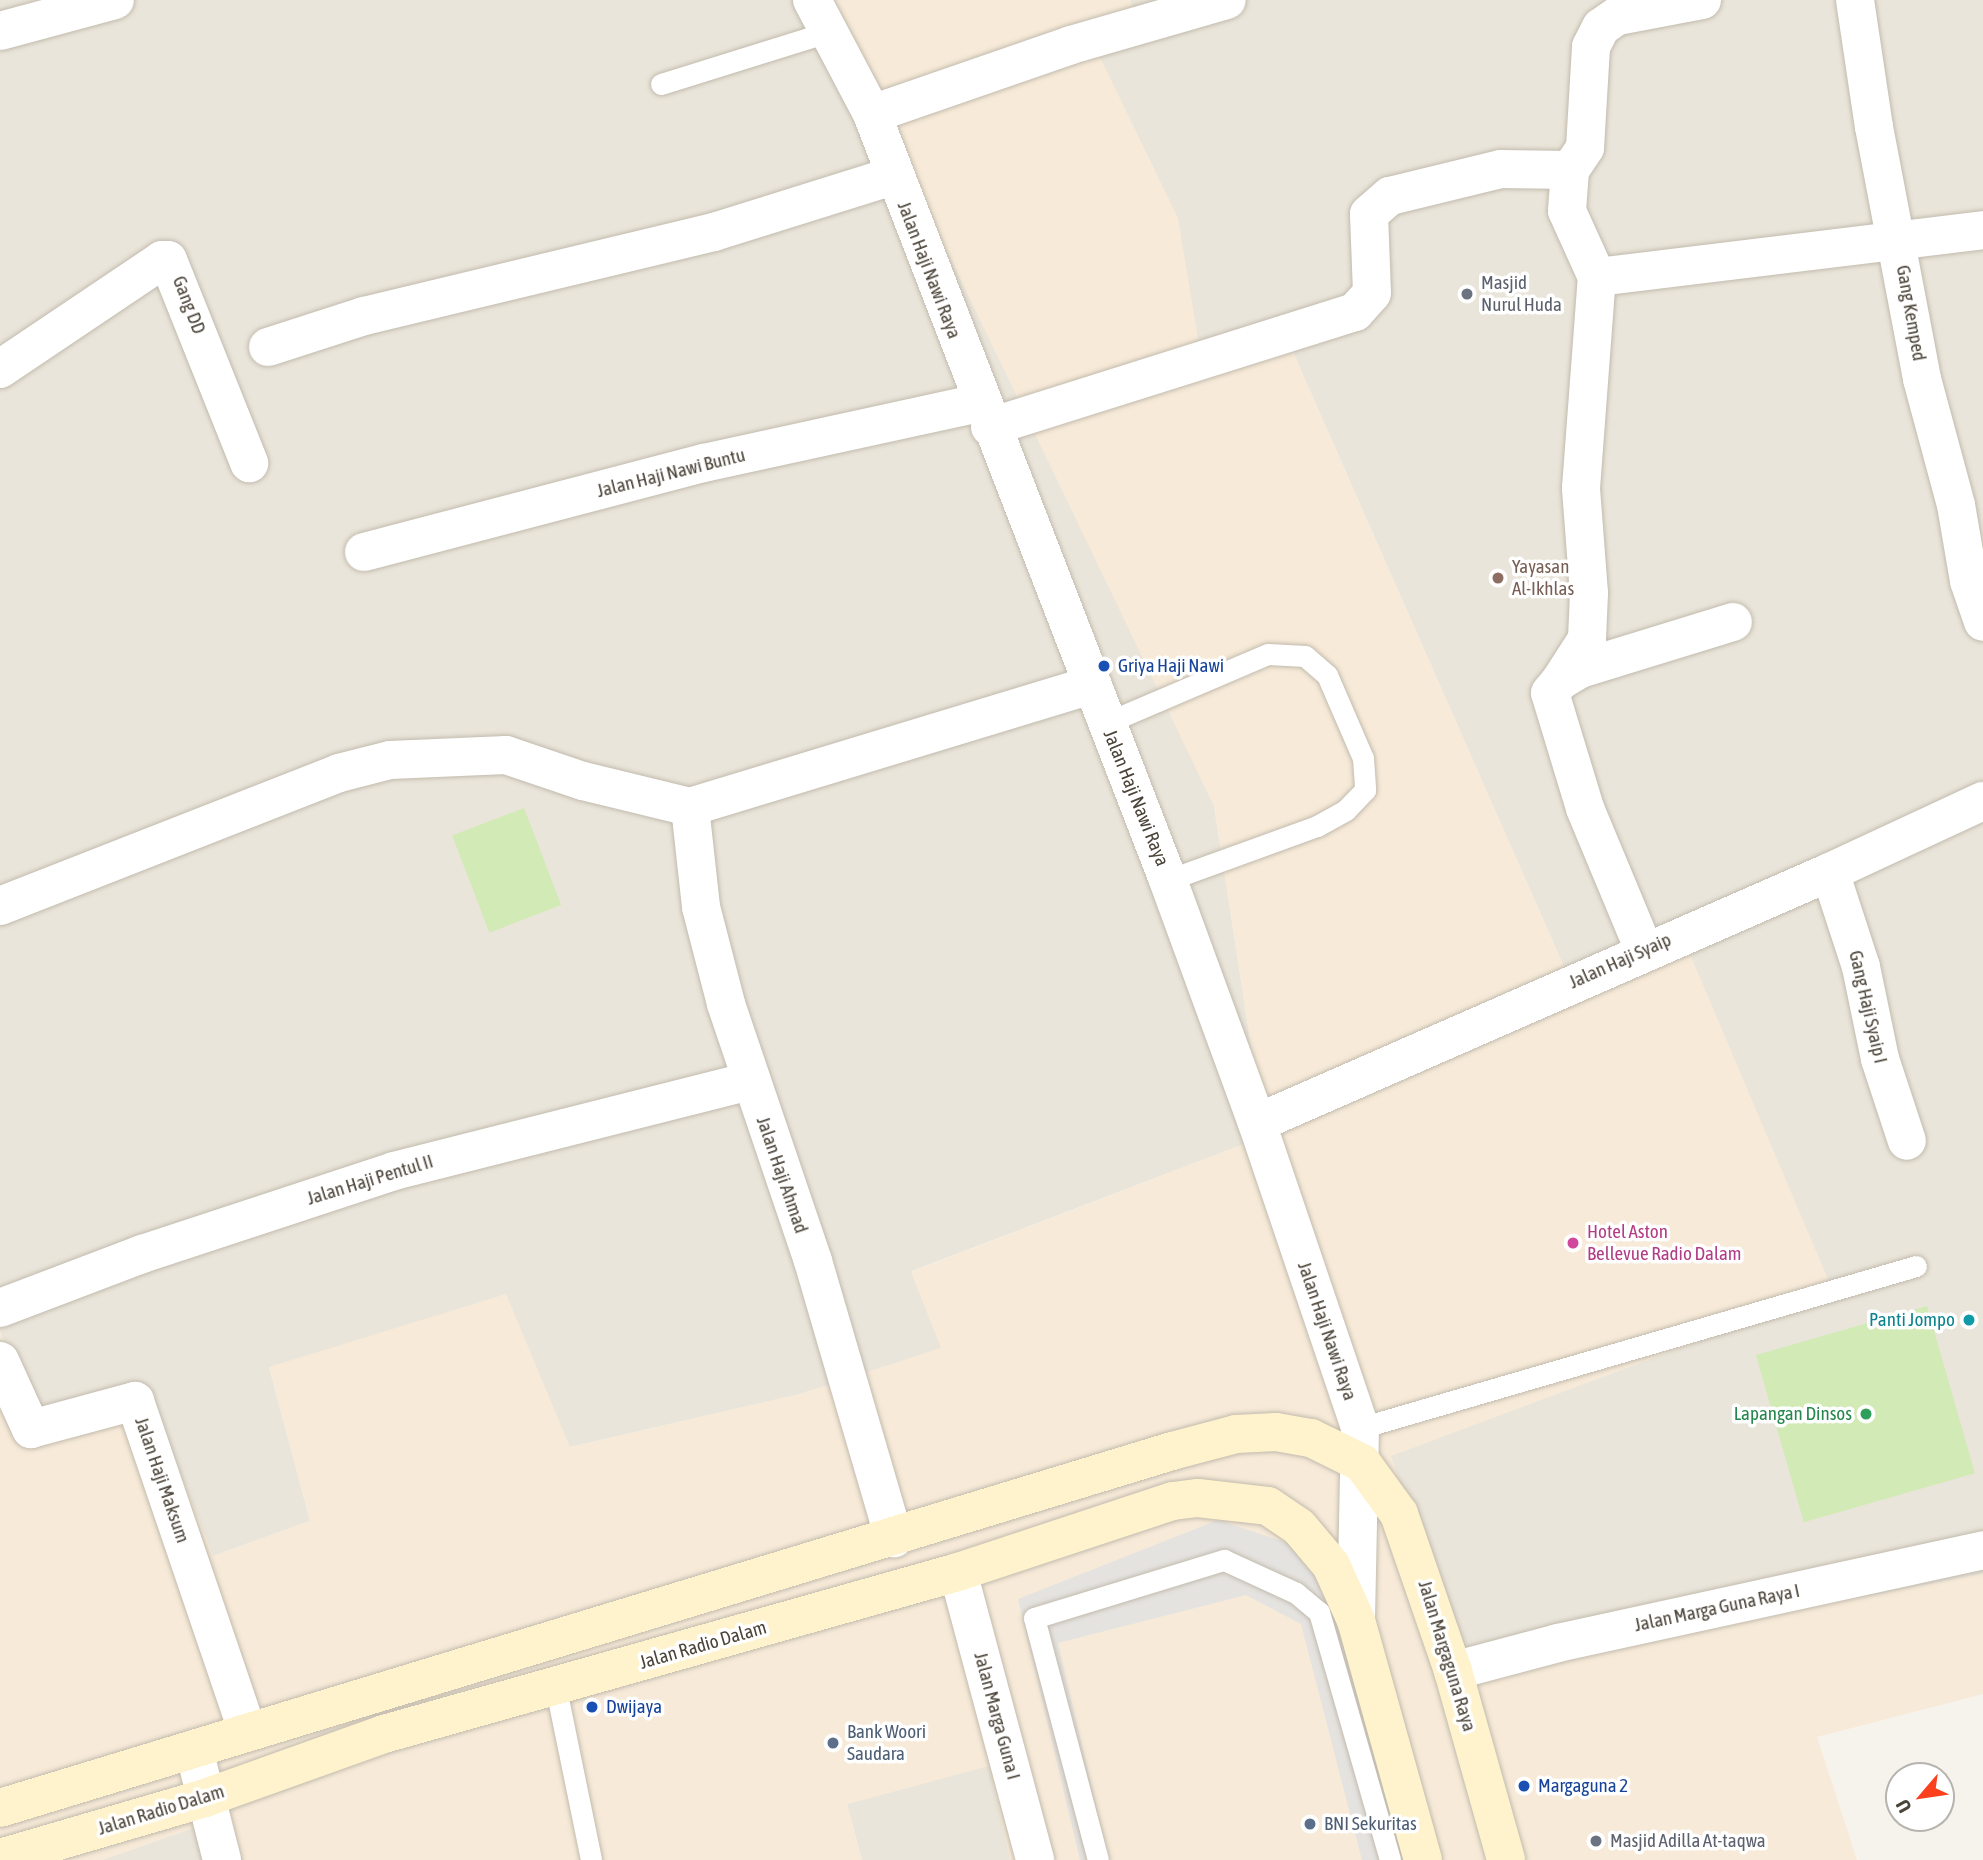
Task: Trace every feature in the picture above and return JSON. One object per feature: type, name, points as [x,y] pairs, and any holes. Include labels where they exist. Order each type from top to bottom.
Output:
[{"type":"main road","points":[[0,1808],[1236,1434],[1276,1432],[1361,1446]]},
{"type":"main road","name":"Jalan Margaguna Raya","points":[[1361,1446],[1399,1514],[1453,1671],[1506,1860]]},
{"type":"main road","name":"Jalan Radio Dalam","points":[[0,1858],[205,1798],[384,1734],[958,1572],[1173,1501],[1222,1498],[1268,1506],[1299,1527],[1331,1564],[1356,1620]]},
{"type":"main road","points":[[1356,1620],[1423,1860]]},
{"type":"street","points":[[0,31],[115,0]]},
{"type":"street","points":[[872,114],[1071,45],[1227,0]]},
{"type":"street","points":[[1644,950],[1585,808],[1550,702],[1550,693],[1587,639],[1590,593],[1581,488],[1597,277],[1567,211],[1570,170],[1585,148],[1591,47],[1601,27],[1617,16],[1702,0]]},
{"type":"street","name":"Gang Kemped","points":[[1855,0],[1874,127],[1900,242],[1922,379],[1983,622]]},
{"type":"street","name":"Jalan Haji Nawi Raya","points":[[822,15],[872,114],[893,176],[985,415],[1168,880],[1257,1123],[1361,1446],[1356,1620]]},
{"type":"street","name":"Jalan Haji Nawi Buntu","points":[[364,552],[704,463],[985,415],[1355,312],[1372,293],[1370,214],[1390,196],[1501,169],[1570,170]]},
{"type":"street","points":[[268,347],[378,313],[714,232],[893,176]]},
{"type":"street","points":[[1597,277],[1983,230]]},
{"type":"street","name":"Gang DD","points":[[0,369],[162,260],[168,260],[249,463]]},
{"type":"street","points":[[1559,681],[1598,663],[1734,622]]},
{"type":"street","points":[[0,906],[340,774],[390,760],[506,755],[583,781],[690,807],[1091,685]]},
{"type":"street","name":"Jalan Haji Syaip","points":[[1257,1123],[1644,950],[1830,872],[1983,800]]},
{"type":"street","name":"Jalan Haji Ahmad","points":[[690,807],[701,907],[749,1082],[813,1261],[894,1538]]},
{"type":"street","name":"Gang Haji Syaip I","points":[[1830,872],[1861,967],[1880,1059],[1907,1141]]},
{"type":"street","name":"Jalan Haji Pentul II","points":[[0,1308],[142,1254],[394,1171],[749,1082]]},
{"type":"street","name":"Jalan Haji Maksum","points":[[0,1361],[31,1429],[135,1401],[248,1732]]},
{"type":"street","name":"Jalan Marga Guna Raya I","points":[[1453,1671],[1558,1643],[1983,1550]]},
{"type":"street","name":"Jalan Marga Guna I","points":[[958,1572],[1035,1860]]},
{"type":"street","points":[[194,1749],[222,1860]]},
{"type":"lane","points":[[661,85],[822,15]]},
{"type":"lane","points":[[1106,723],[1268,654],[1305,656],[1327,676],[1363,758],[1364,790],[1346,810],[1317,826],[1168,880]]},
{"type":"lane","points":[[1361,1446],[1916,1266]]},
{"type":"lane","points":[[1098,1860],[1034,1618],[1224,1560],[1296,1593],[1319,1612],[1390,1860]]},
{"type":"lane","points":[[555,1684],[591,1860]]},
{"type":"shaded area","points":[[0,0],[838,0],[1214,806],[1265,1136],[912,1271],[942,1348],[800,1394],[570,1447],[269,1367],[310,1521],[213,1556],[147,1387],[27,1414],[0,1331]]},
{"type":"shaded area","points":[[826,0],[1130,0],[1139,28],[1096,49],[1178,218],[1204,374],[1289,343],[1576,994],[1684,940],[1833,1291],[1391,1456],[1465,1674],[1983,1574],[1983,1694],[1817,1737],[1857,1860],[1010,1860],[989,1766],[847,1804],[862,1860],[217,1860],[207,1823],[102,1860],[0,1860],[0,1331],[27,1414],[147,1387],[213,1556],[310,1521],[269,1367],[506,1294],[570,1447],[800,1394],[941,1348],[911,1272],[1265,1136],[1214,806]]},
{"type":"shaded area","points":[[1130,0],[1983,0],[1983,1574],[1465,1674],[1390,1456],[1833,1291],[1576,994],[1289,343],[1205,374],[1096,48],[1139,29]]},
{"type":"shaded area","points":[[1218,1520],[1311,1551],[1427,1860],[1362,1860],[1301,1624],[1246,1595],[1058,1643],[1109,1860],[1080,1860],[1018,1599]]},
{"type":"shaded area","points":[[990,1765],[1010,1860],[862,1860],[847,1804]]},
{"type":"shaded area","points":[[207,1823],[217,1860],[102,1860]]},
{"type":"green space","points":[[524,808],[561,905],[489,933],[452,836]]},
{"type":"green space","name":"Lapangan Dinsos","points":[[1927,1306],[1975,1473],[1804,1522],[1756,1355]]},
{"type":"place","name":"Masjid Nurul Huda","points":[[1467,294]]},
{"type":"place","name":"Yayasan Al-Ikhlas","points":[[1498,578]]},
{"type":"place","name":"Griya Haji Nawi","points":[[1104,666]]},
{"type":"place","name":"Hotel Aston Bellevue Radio Dalam","points":[[1573,1243]]},
{"type":"place","name":"Panti Jompo","points":[[1969,1320]]},
{"type":"place","name":"Lapangan Dinsos","points":[[1866,1414]]},
{"type":"place","name":"Dwijaya","points":[[592,1707]]},
{"type":"place","name":"Bank Woori Saudara","points":[[833,1743]]},
{"type":"place","name":"Margaguna 2","points":[[1524,1786]]},
{"type":"place","name":"BNI Sekuritas","points":[[1310,1824]]},
{"type":"place","name":"Masjid Adilla At-taqwa","points":[[1596,1841]]}]
